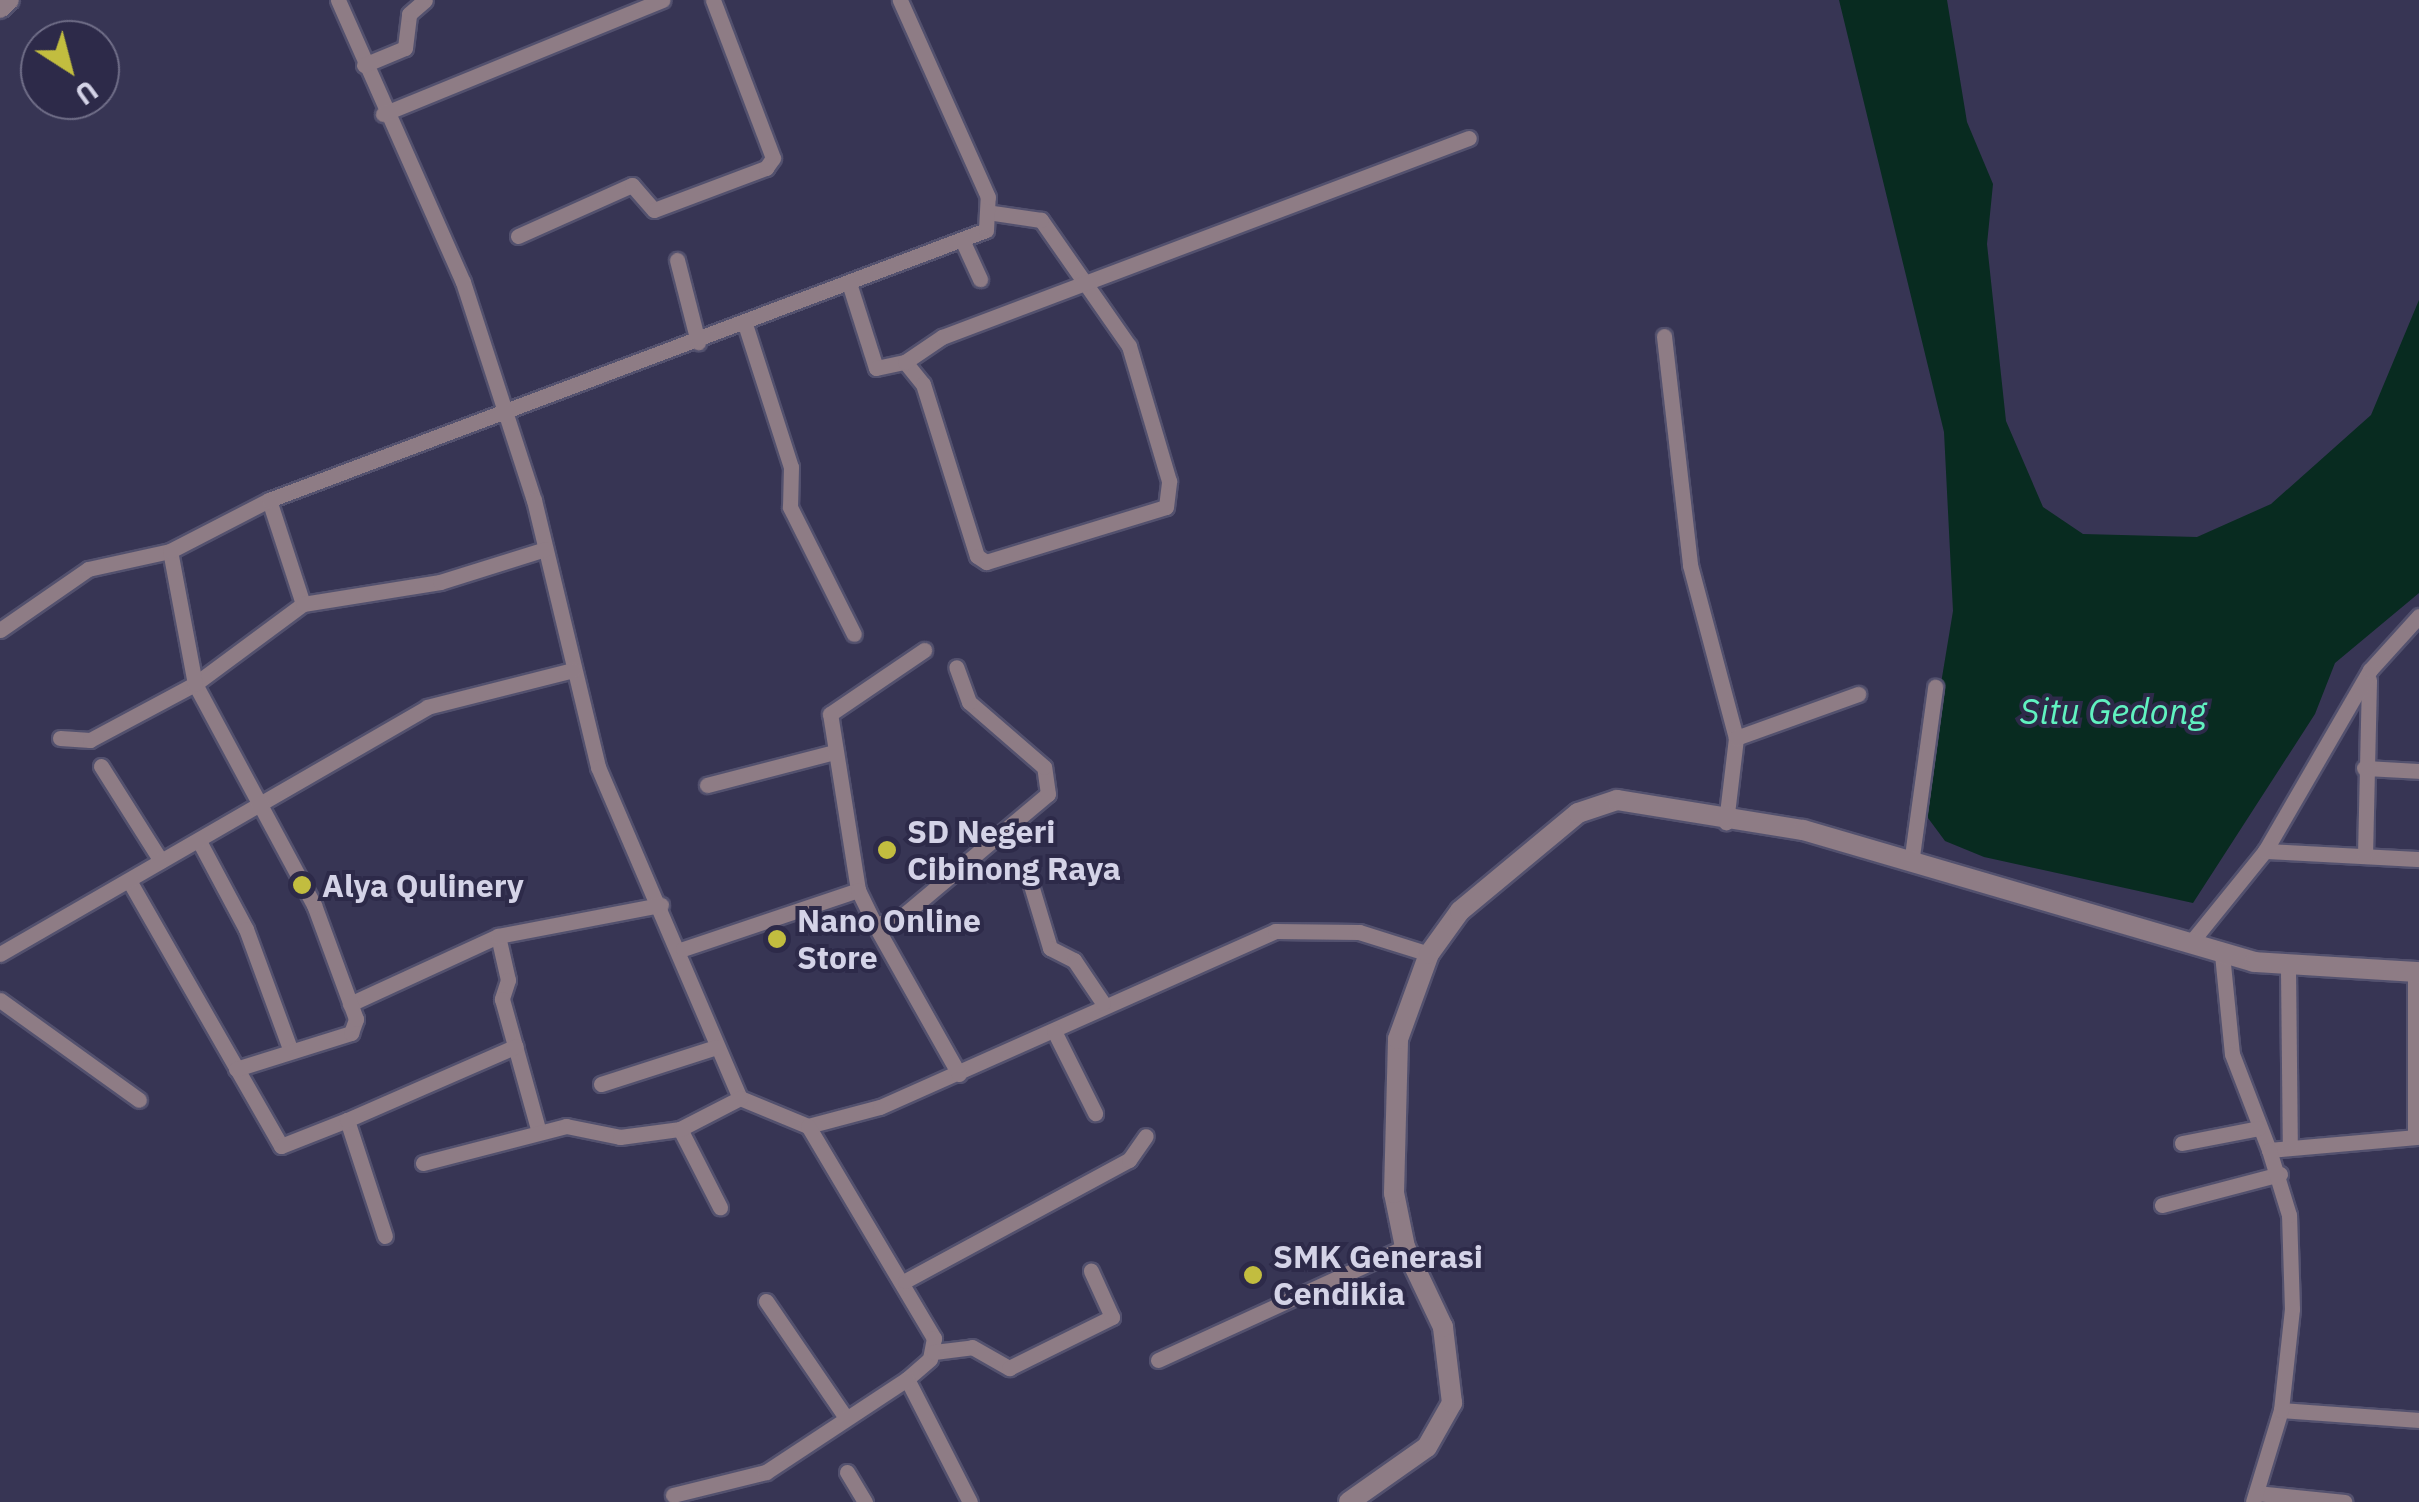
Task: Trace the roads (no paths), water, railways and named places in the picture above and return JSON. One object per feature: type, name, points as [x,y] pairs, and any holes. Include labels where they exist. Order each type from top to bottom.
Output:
[{"type":"street","points":[[0,8],[9,0]]},
{"type":"street","points":[[338,0],[383,114],[453,256],[545,550],[602,778],[683,949],[716,1047],[740,1098],[808,1126],[905,1281],[934,1352]]},
{"type":"street","points":[[364,64],[405,48],[409,14],[426,0]]},
{"type":"street","points":[[383,114],[663,0]]},
{"type":"street","points":[[518,236],[632,185],[661,209],[766,168],[773,158],[713,0]]},
{"type":"street","points":[[0,630],[88,569],[170,551],[269,500],[505,418],[986,230],[993,213],[900,0]]},
{"type":"street","points":[[849,283],[876,368],[905,362],[942,337],[1093,287],[1469,138]]},
{"type":"street","points":[[905,362],[949,450],[968,547],[986,562],[1160,510],[1171,492],[1142,372],[1093,287],[1042,220],[993,213]]},
{"type":"street","points":[[963,242],[980,279]]},
{"type":"street","points":[[677,260],[698,342]]},
{"type":"street","points":[[745,324],[791,467],[790,507],[854,634]]},
{"type":"street","points":[[1664,336],[1690,565],[1736,738],[1726,822]]},
{"type":"street","points":[[269,500],[303,604]]},
{"type":"street","points":[[60,738],[90,740],[195,684],[303,604],[440,582],[545,550]]},
{"type":"street","points":[[170,551],[195,684],[262,802],[279,851],[316,909],[350,1004],[352,1033],[289,1046],[236,1069]]},
{"type":"street","points":[[2192,942],[2265,851],[2370,670],[2419,616]]},
{"type":"street","points":[[924,650],[834,708],[835,752],[858,890],[959,1074]]},
{"type":"street","points":[[875,925],[936,893],[1051,786],[1044,767],[969,702],[956,667]]},
{"type":"street","points":[[0,954],[131,884],[161,861],[427,706],[573,670]]},
{"type":"street","points":[[2364,856],[2370,670]]},
{"type":"street","points":[[1912,856],[1935,687]]},
{"type":"street","points":[[1736,738],[1858,694]]},
{"type":"street","points":[[707,785],[835,752]]},
{"type":"street","points":[[101,766],[161,861]]},
{"type":"street","points":[[2364,768],[2419,771]]},
{"type":"street","points":[[1348,1502],[1427,1447],[1450,1415],[1442,1327],[1406,1247],[1391,1169],[1391,1073],[1429,954],[1460,912],[1537,840],[1618,802],[1912,856],[2222,954],[2288,969],[2417,972],[2417,1137],[2269,1150]]},
{"type":"street","points":[[199,841],[246,929],[289,1046]]},
{"type":"street","points":[[2265,851],[2320,860],[2364,856],[2419,859]]},
{"type":"street","points":[[131,884],[281,1146],[516,1046]]},
{"type":"street","points":[[1032,886],[1050,948],[1074,960],[1103,1002]]},
{"type":"street","points":[[683,949],[858,890]]},
{"type":"street","points":[[350,1004],[498,936],[661,905]]},
{"type":"street","points":[[808,1126],[959,1074],[1054,1032],[1103,1002],[1275,931],[1360,932],[1429,954]]},
{"type":"street","points":[[498,936],[516,1046],[539,1132]]},
{"type":"street","points":[[2222,954],[2224,1015],[2259,1128],[2280,1174],[2292,1308],[2282,1410],[2254,1497],[2345,1502]]},
{"type":"street","points":[[2288,969],[2290,1147]]},
{"type":"street","points":[[0,1000],[139,1100]]},
{"type":"street","points":[[1054,1032],[1096,1112]]},
{"type":"street","points":[[601,1084],[716,1047]]},
{"type":"street","points":[[423,1164],[576,1125],[638,1137],[680,1129],[740,1098]]},
{"type":"street","points":[[346,1120],[385,1236]]},
{"type":"street","points":[[2182,1143],[2259,1128]]},
{"type":"street","points":[[680,1129],[720,1208]]},
{"type":"street","points":[[905,1281],[1129,1160],[1146,1136]]},
{"type":"street","points":[[2162,1205],[2280,1174]]},
{"type":"street","points":[[1158,1360],[1406,1247]]},
{"type":"street","points":[[673,1495],[766,1472],[844,1415],[906,1379],[934,1352],[972,1347],[1009,1368],[1112,1317],[1091,1271]]},
{"type":"street","points":[[766,1301],[844,1415]]},
{"type":"street","points":[[906,1379],[970,1502]]},
{"type":"street","points":[[2282,1410],[2419,1420]]},
{"type":"street","points":[[847,1472],[865,1502]]},
{"type":"water","name":"Situ Gedong","points":[[1839,0],[1947,0],[1967,122],[1993,184],[1987,244],[2006,421],[2043,507],[2083,534],[2197,537],[2271,504],[2371,415],[2419,300],[2419,593],[2335,663],[2315,714],[2193,903],[1984,857],[1945,841],[1928,818],[1925,780],[1953,611],[1944,432]]},
{"type":"place","name":"SD Negeri Cibinong Raya","points":[[887,850]]},
{"type":"place","name":"Alya Qulinery","points":[[302,885]]},
{"type":"place","name":"Nano Online Store","points":[[777,939]]},
{"type":"place","name":"SMK Generasi Cendikia","points":[[1253,1275]]}]
